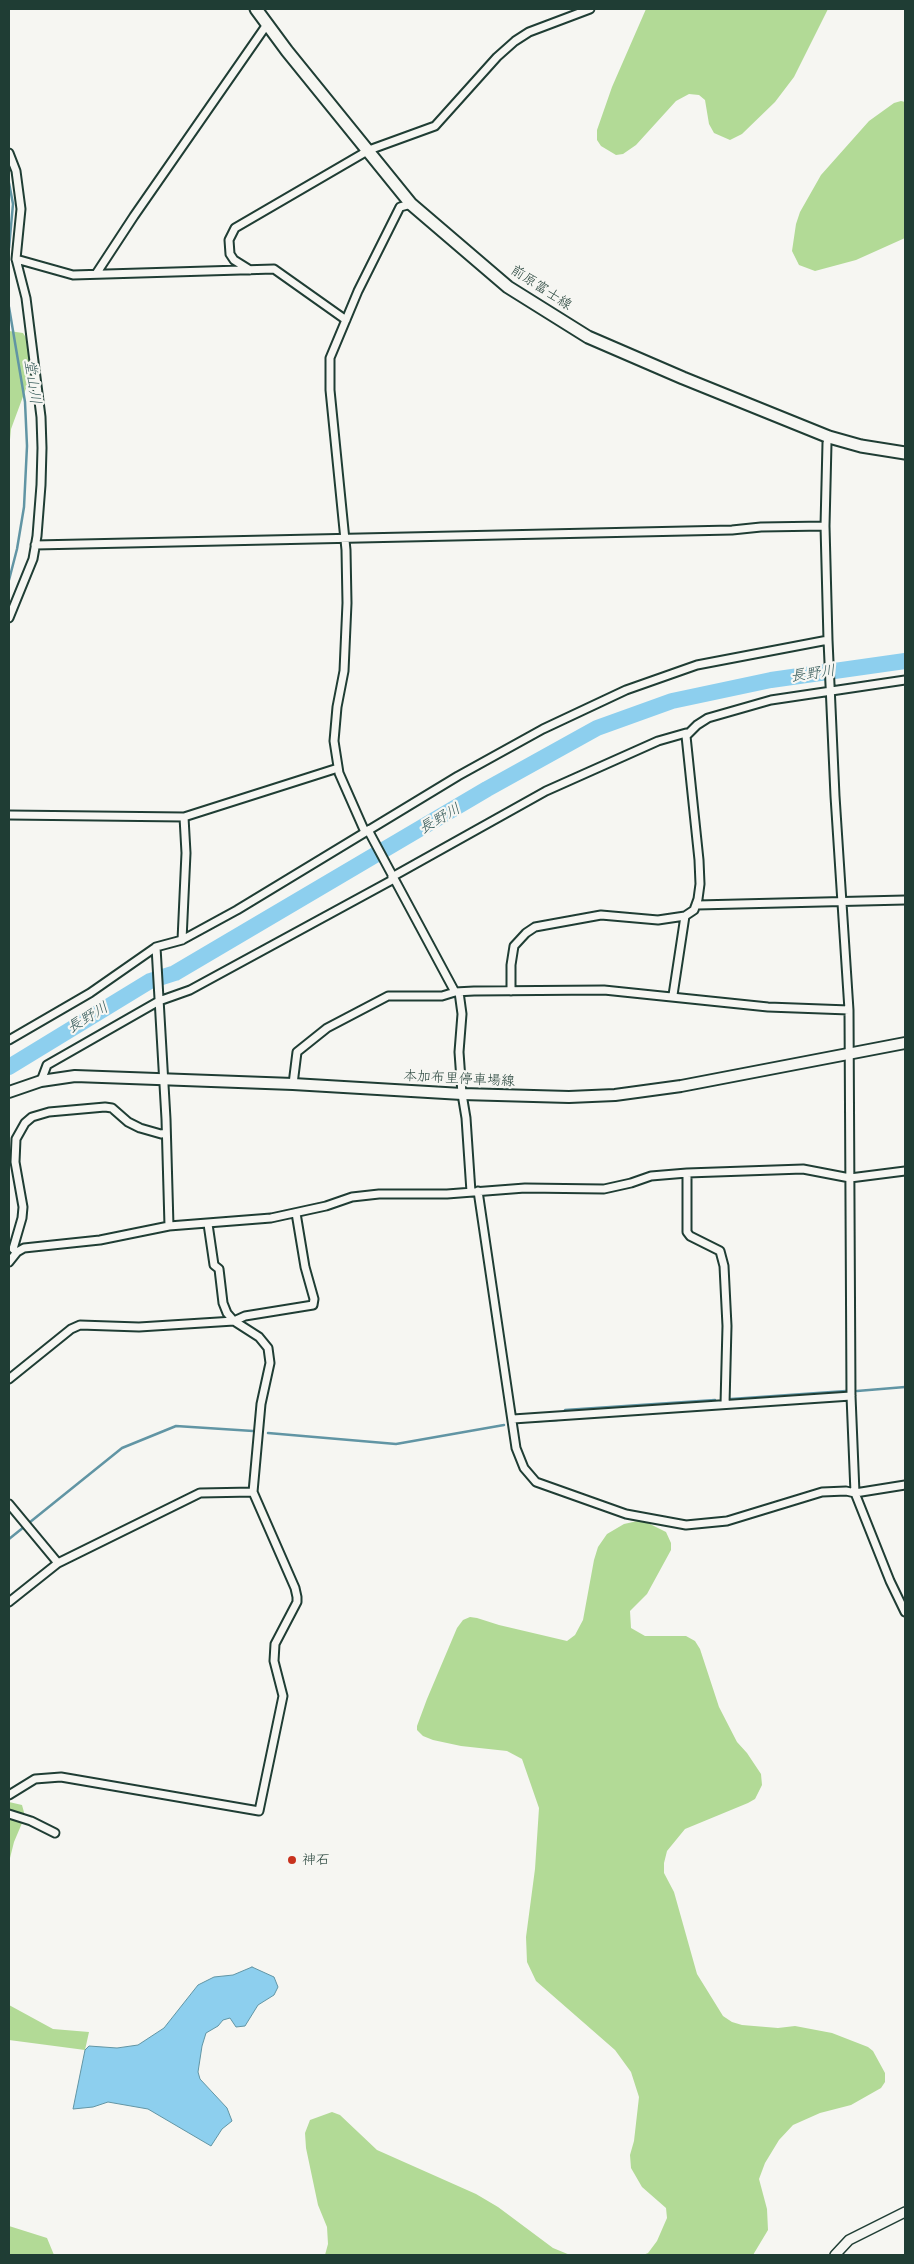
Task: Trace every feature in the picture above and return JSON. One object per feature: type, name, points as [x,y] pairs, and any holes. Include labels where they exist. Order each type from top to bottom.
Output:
[{"type":"main road","name":"前原富士線","points":[[256,9],[287,51],[411,204],[508,287],[588,336],[829,438],[861,446],[905,453]]},
{"type":"main road","name":"本加布里停車場線","points":[[9,1092],[41,1081],[75,1076],[293,1084],[462,1094],[569,1097],[615,1095],[681,1086],[905,1043]]},
{"type":"street","points":[[250,270],[234,260],[230,254],[229,240],[235,228],[369,150],[435,126],[497,57],[515,42],[529,32],[590,9]]},
{"type":"street","points":[[96,274],[129,223],[268,23]]},
{"type":"street","points":[[9,153],[16,171],[21,209],[16,259],[26,298],[42,418],[41,485],[35,546],[28,571],[9,618]]},
{"type":"street","points":[[411,204],[400,207],[332,350],[330,370],[345,539],[346,636],[344,671],[337,707],[334,741],[338,768],[367,832],[457,992],[462,1014],[459,1052],[462,1094],[475,1191],[513,1419],[516,1448],[524,1468],[536,1482],[626,1514],[686,1525],[709,1524],[746,1516],[822,1492],[846,1491],[855,1493],[905,1485]]},
{"type":"street","points":[[16,259],[73,275],[274,269],[346,320]]},
{"type":"street","points":[[829,438],[827,443],[826,526],[828,640],[841,902],[849,1010],[851,1396],[855,1493],[879,1556],[905,1612]]},
{"type":"street","points":[[35,546],[732,530],[761,527],[826,526]]},
{"type":"street","points":[[9,1040],[90,993],[156,947],[182,940],[237,910],[543,729],[626,690],[697,665],[828,640]]},
{"type":"street","points":[[686,736],[697,725],[708,718],[771,700],[905,680]]},
{"type":"street","points":[[41,1081],[47,1065],[159,999],[190,990],[555,787],[658,741],[686,733],[700,884],[697,905],[691,914],[658,920],[601,915],[535,927],[526,932],[514,946],[511,965],[511,991]]},
{"type":"street","points":[[9,815],[184,817],[338,768]]},
{"type":"street","points":[[182,940],[186,853],[184,817]]},
{"type":"street","points":[[697,905],[905,900]]},
{"type":"street","points":[[673,995],[685,916]]},
{"type":"street","points":[[156,947],[158,957],[169,1226]]},
{"type":"street","points":[[293,1084],[297,1052],[327,1028],[388,996],[442,996],[457,992],[604,990],[673,995],[768,1007],[849,1010]]},
{"type":"street","points":[[17,1252],[13,1248],[22,1218],[23,1207],[15,1162],[16,1139],[24,1123],[32,1117],[49,1112],[105,1107],[112,1108],[128,1122],[140,1128],[161,1134],[166,1133]]},
{"type":"street","points":[[9,1262],[17,1252],[24,1248],[100,1240],[169,1226],[271,1218],[352,1197],[378,1194],[447,1194],[525,1188],[604,1189],[651,1176],[687,1173],[803,1169],[850,1178],[905,1171]]},
{"type":"street","points":[[687,1173],[687,1232],[690,1236],[720,1251],[724,1266],[727,1326],[725,1404]]},
{"type":"street","points":[[9,1379],[71,1329],[80,1325],[139,1327],[234,1321],[245,1316],[313,1305],[314,1299],[305,1267],[296,1212]]},
{"type":"street","points":[[9,1795],[35,1779],[61,1776],[260,1811],[283,1696],[274,1661],[275,1644],[297,1602],[297,1597],[292,1580],[253,1492],[261,1404],[270,1363],[268,1348],[259,1337],[234,1321],[227,1313],[223,1303],[219,1269],[214,1265],[208,1224]]},
{"type":"street","points":[[513,1419],[851,1396]]},
{"type":"street","points":[[9,1602],[58,1563],[200,1493],[253,1492]]},
{"type":"street","points":[[9,1504],[58,1563]]},
{"type":"street","points":[[9,1814],[31,1821],[55,1833]]},
{"type":"street","points":[[835,2255],[849,2240],[905,2212]]},
{"type":"green space","points":[[646,9],[828,9],[794,77],[775,102],[742,134],[730,140],[714,133],[709,124],[705,100],[699,95],[689,94],[676,101],[636,145],[623,154],[616,155],[601,146],[597,140],[597,130],[612,87]]},
{"type":"green space","points":[[905,102],[905,238],[856,260],[815,271],[799,265],[792,251],[796,224],[800,212],[821,175],[869,121],[894,103]]},
{"type":"green space","points":[[9,331],[23,333],[38,356],[11,429],[9,450]]},
{"type":"green space","points":[[642,1520],[666,1532],[671,1543],[671,1550],[647,1594],[630,1611],[631,1628],[645,1636],[686,1636],[695,1641],[700,1649],[719,1707],[737,1742],[761,1774],[762,1785],[755,1799],[685,1829],[667,1851],[664,1873],[674,1892],[697,1974],[723,2016],[732,2022],[742,2025],[778,2028],[795,2026],[832,2033],[868,2047],[873,2051],[885,2073],[885,2082],[881,2088],[851,2105],[820,2113],[793,2125],[779,2140],[765,2163],[759,2179],[767,2209],[768,2230],[753,2255],[643,2255],[648,2253],[657,2241],[667,2218],[666,2208],[642,2187],[631,2168],[630,2155],[634,2141],[639,2097],[631,2072],[615,2050],[536,1981],[527,1962],[526,1937],[535,1869],[539,1808],[522,1759],[507,1751],[461,1746],[433,1740],[423,1736],[417,1730],[427,1699],[457,1628],[463,1620],[470,1617],[477,1618],[567,1641],[575,1635],[583,1620],[598,1547],[607,1534],[624,1524]]},
{"type":"green space","points":[[9,1802],[22,1805],[25,1816],[14,1842],[9,1862]]},
{"type":"green space","points":[[9,2005],[53,2029],[89,2032],[85,2050],[9,2040]]},
{"type":"green space","points":[[332,2112],[340,2115],[377,2150],[476,2194],[498,2207],[553,2248],[570,2255],[325,2255],[328,2244],[327,2227],[318,2205],[306,2148],[305,2133],[310,2120]]},
{"type":"green space","points":[[9,2226],[47,2238],[54,2255],[9,2255]]},
{"type":"water","points":[[252,1967],[274,1977],[278,1987],[274,1995],[258,2005],[245,2026],[236,2027],[230,2018],[223,2020],[218,2026],[206,2033],[202,2046],[198,2072],[200,2079],[227,2108],[232,2121],[222,2129],[211,2146],[148,2109],[108,2102],[93,2107],[73,2109],[85,2050],[89,2046],[117,2048],[138,2045],[164,2028],[198,1985],[214,1977],[233,1975]]},
{"type":"waterway","name":"堂山川","points":[[9,183],[13,204],[9,248]]},
{"type":"waterway","name":"堂山川","points":[[9,307],[25,402],[27,446],[24,507],[17,549],[9,580]]},
{"type":"waterway","name":"長野川","points":[[9,1067],[150,981],[175,973],[487,789],[597,728],[672,701],[771,680],[905,661]]},
{"type":"waterway","points":[[857,1391],[905,1387]]},
{"type":"waterway","points":[[731,1399],[846,1391]]},
{"type":"waterway","points":[[565,1410],[715,1400]]},
{"type":"waterway","points":[[521,1422],[557,1420]]},
{"type":"waterway","points":[[268,1433],[396,1444],[504,1425]]},
{"type":"waterway","points":[[9,1539],[122,1448],[176,1426],[253,1431]]},
{"type":"place","name":"神石","points":[[292,1860]]}]
